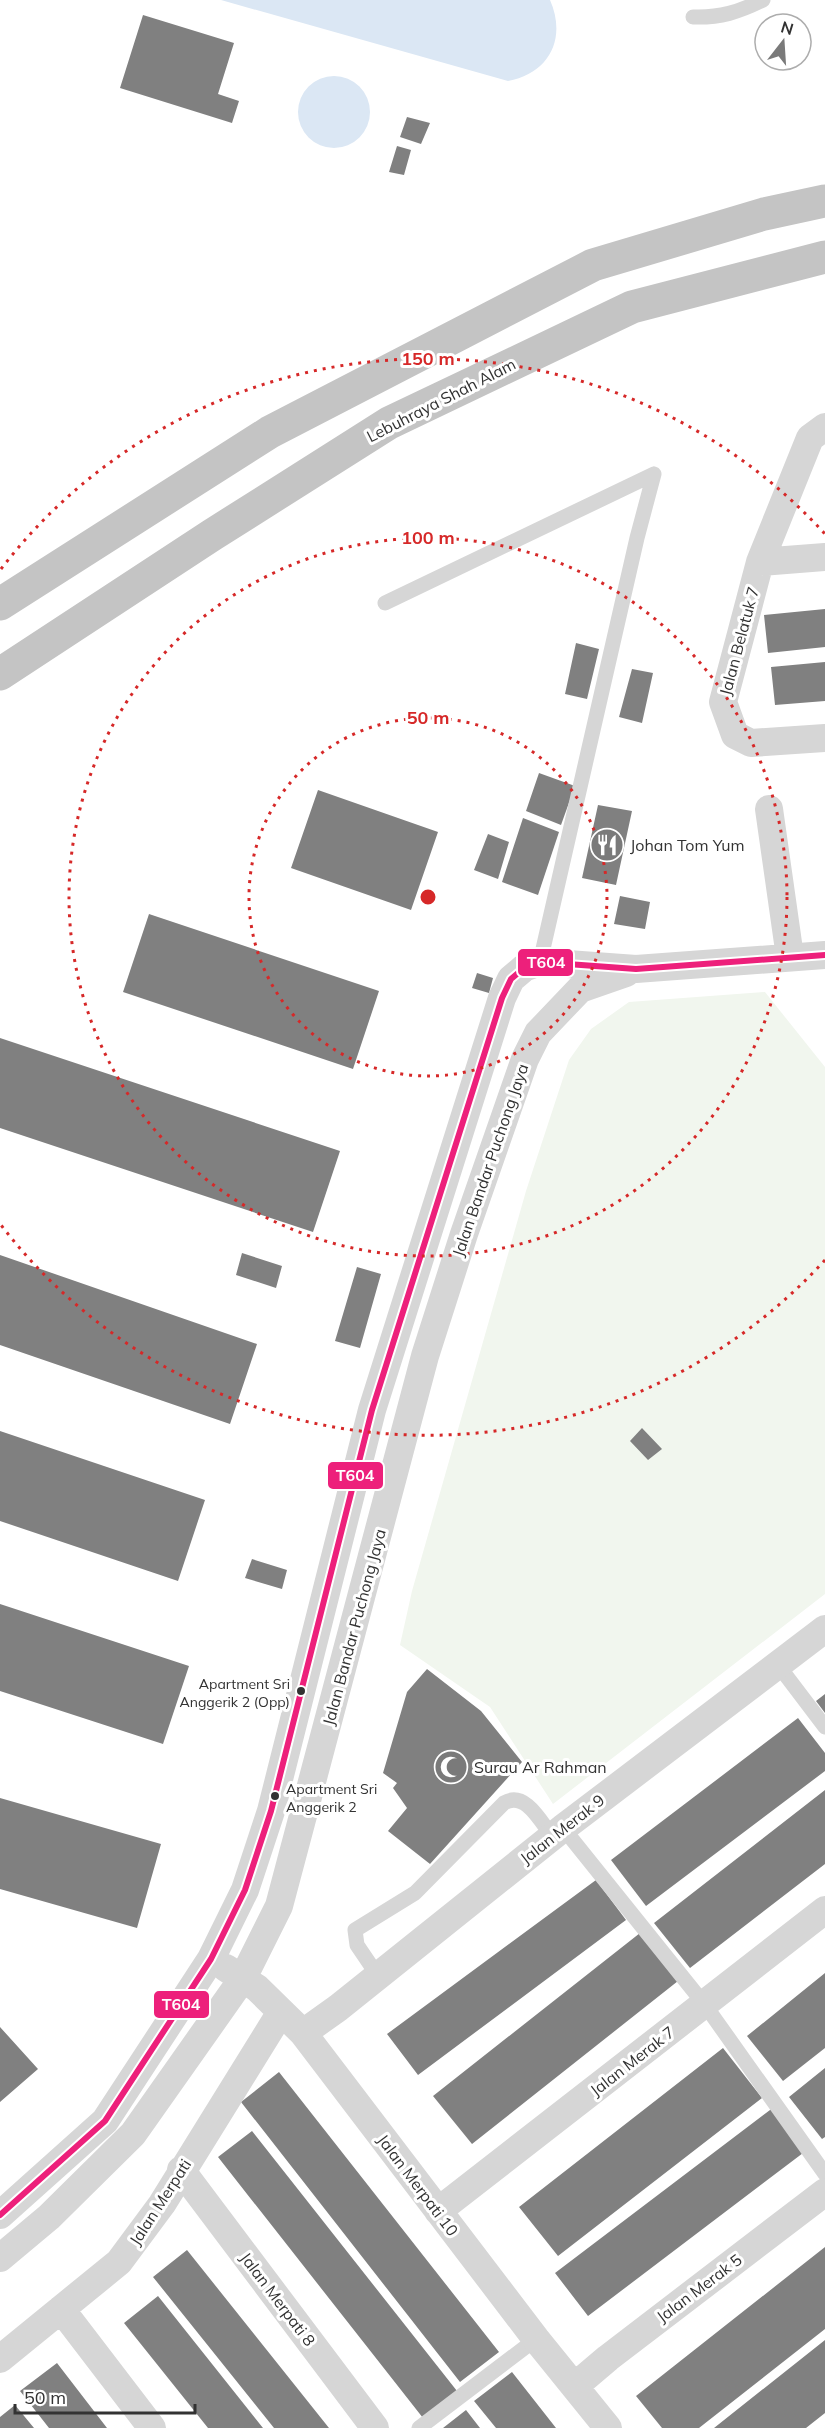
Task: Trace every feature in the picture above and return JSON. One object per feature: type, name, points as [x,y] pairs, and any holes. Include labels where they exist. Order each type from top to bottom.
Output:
[{"type":"highway","points":[[0,604],[270,432],[592,265],[764,214],[825,201]]},
{"type":"highway","name":"Lebuhraya Shah Alam","points":[[0,674],[212,534],[389,423],[632,307],[825,257]]},
{"type":"street","name":"Jalan Belatuk 7","points":[[825,427],[810,438],[760,562],[723,702],[735,735],[751,742],[825,738]]},
{"type":"street","points":[[760,562],[825,557]]},
{"type":"street","points":[[769,808],[790,957]]},
{"type":"street","name":"Jalan Bandar Puchong Jaya","points":[[0,2215],[105,2121],[211,1959],[245,1890],[271,1811],[372,1410],[502,998],[524,968],[540,962],[636,969],[825,955]]},
{"type":"street","name":"Jalan Bandar Puchong Jaya","points":[[0,2258],[49,2217],[133,2134],[243,1978],[279,1906],[425,1356],[464,1234],[525,1059],[538,1033],[580,989],[636,969]]},
{"type":"street","name":"Jalan Merak 9","points":[[303,2032],[378,1976],[558,1832],[825,1629]]},
{"type":"street","name":"Jalan Merak 7","points":[[438,2211],[825,1910]]},
{"type":"street","name":"Jalan Merpati 10","points":[[211,1959],[243,1978],[303,2032],[536,2339],[608,2428]]},
{"type":"street","name":"Jalan Merpati","points":[[0,2359],[119,2262],[162,2204],[281,2012]]},
{"type":"street","name":"Jalan Merpati 8","points":[[182,2170],[375,2428]]},
{"type":"street","name":"Jalan Merak 5","points":[[575,2386],[608,2358],[825,2192]]},
{"type":"street","points":[[61,2309],[152,2428]]},
{"type":"lane","points":[[693,16],[717,17],[741,11],[763,0]]},
{"type":"lane","points":[[385,603],[654,474],[634,550],[540,962]]},
{"type":"lane","points":[[778,1665],[825,1727]]},
{"type":"lane","points":[[378,1976],[357,1945],[356,1930],[416,1893],[504,1803],[511,1798],[519,1799],[558,1832],[705,2004],[825,2174]]},
{"type":"lane","points":[[419,2428],[536,2339]]},
{"type":"shaded area","points":[[221,0],[550,0],[555,14],[555,41],[544,62],[522,77],[508,81]]},
{"type":"shaded area","points":[[341,76],[360,86],[368,98],[370,112],[368,126],[360,138],[348,146],[327,148],[308,138],[300,126],[298,105],[308,86],[320,78]]},
{"type":"shaded area","points":[[765,992],[825,1067],[825,1594],[553,1804],[490,1707],[400,1645],[412,1591],[526,1191],[569,1060],[591,1029],[629,1002]]},
{"type":"building","points":[[143,15],[234,43],[218,94],[239,101],[232,123],[120,88]]},
{"type":"building","points":[[407,117],[430,123],[421,144],[400,137]]},
{"type":"building","points":[[397,146],[411,150],[404,175],[389,172]]},
{"type":"building","points":[[825,609],[825,647],[768,653],[764,615]]},
{"type":"building","points":[[576,643],[599,649],[587,699],[565,694]]},
{"type":"building","points":[[825,662],[825,701],[775,705],[771,667]]},
{"type":"building","points":[[632,669],[653,673],[642,723],[619,717]]},
{"type":"building","points":[[539,773],[575,786],[561,825],[526,811]]},
{"type":"building","points":[[318,790],[438,832],[411,910],[291,868]]},
{"type":"building","name":"Johan Tom Yum","points":[[598,805],[632,811],[616,885],[582,878]]},
{"type":"building","points":[[523,818],[559,832],[538,895],[502,882]]},
{"type":"building","points":[[488,834],[509,842],[498,879],[474,870]]},
{"type":"building","points":[[620,896],[650,902],[645,929],[614,924]]},
{"type":"building","points":[[149,914],[379,991],[353,1069],[123,992]]},
{"type":"building","points":[[477,973],[493,978],[489,993],[472,988]]},
{"type":"building","points":[[0,1038],[340,1151],[313,1232],[0,1128]]},
{"type":"building","points":[[242,1253],[282,1266],[276,1288],[236,1275]]},
{"type":"building","points":[[0,1255],[257,1344],[230,1424],[0,1345]]},
{"type":"building","points":[[357,1267],[381,1274],[360,1348],[335,1341]]},
{"type":"building","points":[[642,1428],[662,1449],[648,1460],[630,1441]]},
{"type":"building","points":[[0,1431],[205,1500],[178,1581],[0,1521]]},
{"type":"building","points":[[252,1559],[287,1570],[282,1589],[245,1578]]},
{"type":"building","points":[[0,1604],[189,1666],[163,1744],[0,1691]]},
{"type":"building","name":"Surau Ar Rahman","points":[[427,1669],[481,1711],[522,1762],[430,1864],[388,1831],[407,1808],[393,1788],[397,1783],[383,1773],[407,1692]]},
{"type":"building","points":[[825,1694],[825,1713],[816,1701]]},
{"type":"building","points":[[798,1718],[825,1753],[825,1771],[646,1906],[611,1860]]},
{"type":"building","points":[[825,1790],[825,1864],[690,1968],[654,1923]]},
{"type":"building","points":[[0,1798],[161,1844],[137,1928],[0,1889]]},
{"type":"building","points":[[596,1880],[626,1920],[418,2075],[387,2034]]},
{"type":"building","points":[[640,1933],[678,1981],[472,2144],[433,2096]]},
{"type":"building","points":[[825,1973],[825,2048],[783,2081],[747,2036]]},
{"type":"building","points":[[0,2027],[38,2069],[0,2102]]},
{"type":"building","points":[[723,2048],[762,2098],[558,2256],[519,2207]]},
{"type":"building","points":[[825,2068],[825,2137],[822,2139],[789,2097]]},
{"type":"building","points":[[279,2072],[499,2352],[460,2382],[241,2102]]},
{"type":"building","points":[[774,2107],[807,2150],[588,2316],[555,2273]]},
{"type":"building","points":[[252,2131],[457,2391],[423,2418],[218,2157]]},
{"type":"building","points":[[825,2247],[825,2329],[699,2428],[662,2428],[636,2396]]},
{"type":"building","points":[[187,2250],[329,2428],[274,2428],[153,2277]]},
{"type":"building","points":[[158,2296],[263,2428],[208,2428],[124,2323]]},
{"type":"building","points":[[825,2340],[825,2413],[806,2428],[714,2428]]},
{"type":"building","points":[[57,2363],[107,2428],[49,2428],[20,2391]]},
{"type":"building","points":[[512,2372],[556,2428],[496,2428],[474,2401]]},
{"type":"building","points":[[15,2405],[34,2428],[0,2428],[0,2417]]},
{"type":"building","points":[[466,2410],[480,2428],[443,2428]]},
{"type":"transit line","name":"T604","points":[[0,2215],[105,2121],[211,1959],[245,1890],[271,1811],[372,1410],[502,998],[511,979],[524,968],[540,962],[636,969],[825,955]]},
{"type":"place","name":"Johan Tom Yum","points":[[607,845]]},
{"type":"place","name":"Apartment Sri Anggerik 2 (Opp)","points":[[301,1691]]},
{"type":"place","name":"Surau Ar Rahman","points":[[451,1767]]},
{"type":"place","name":"Apartment Sri Anggerik 2","points":[[275,1796]]}]
